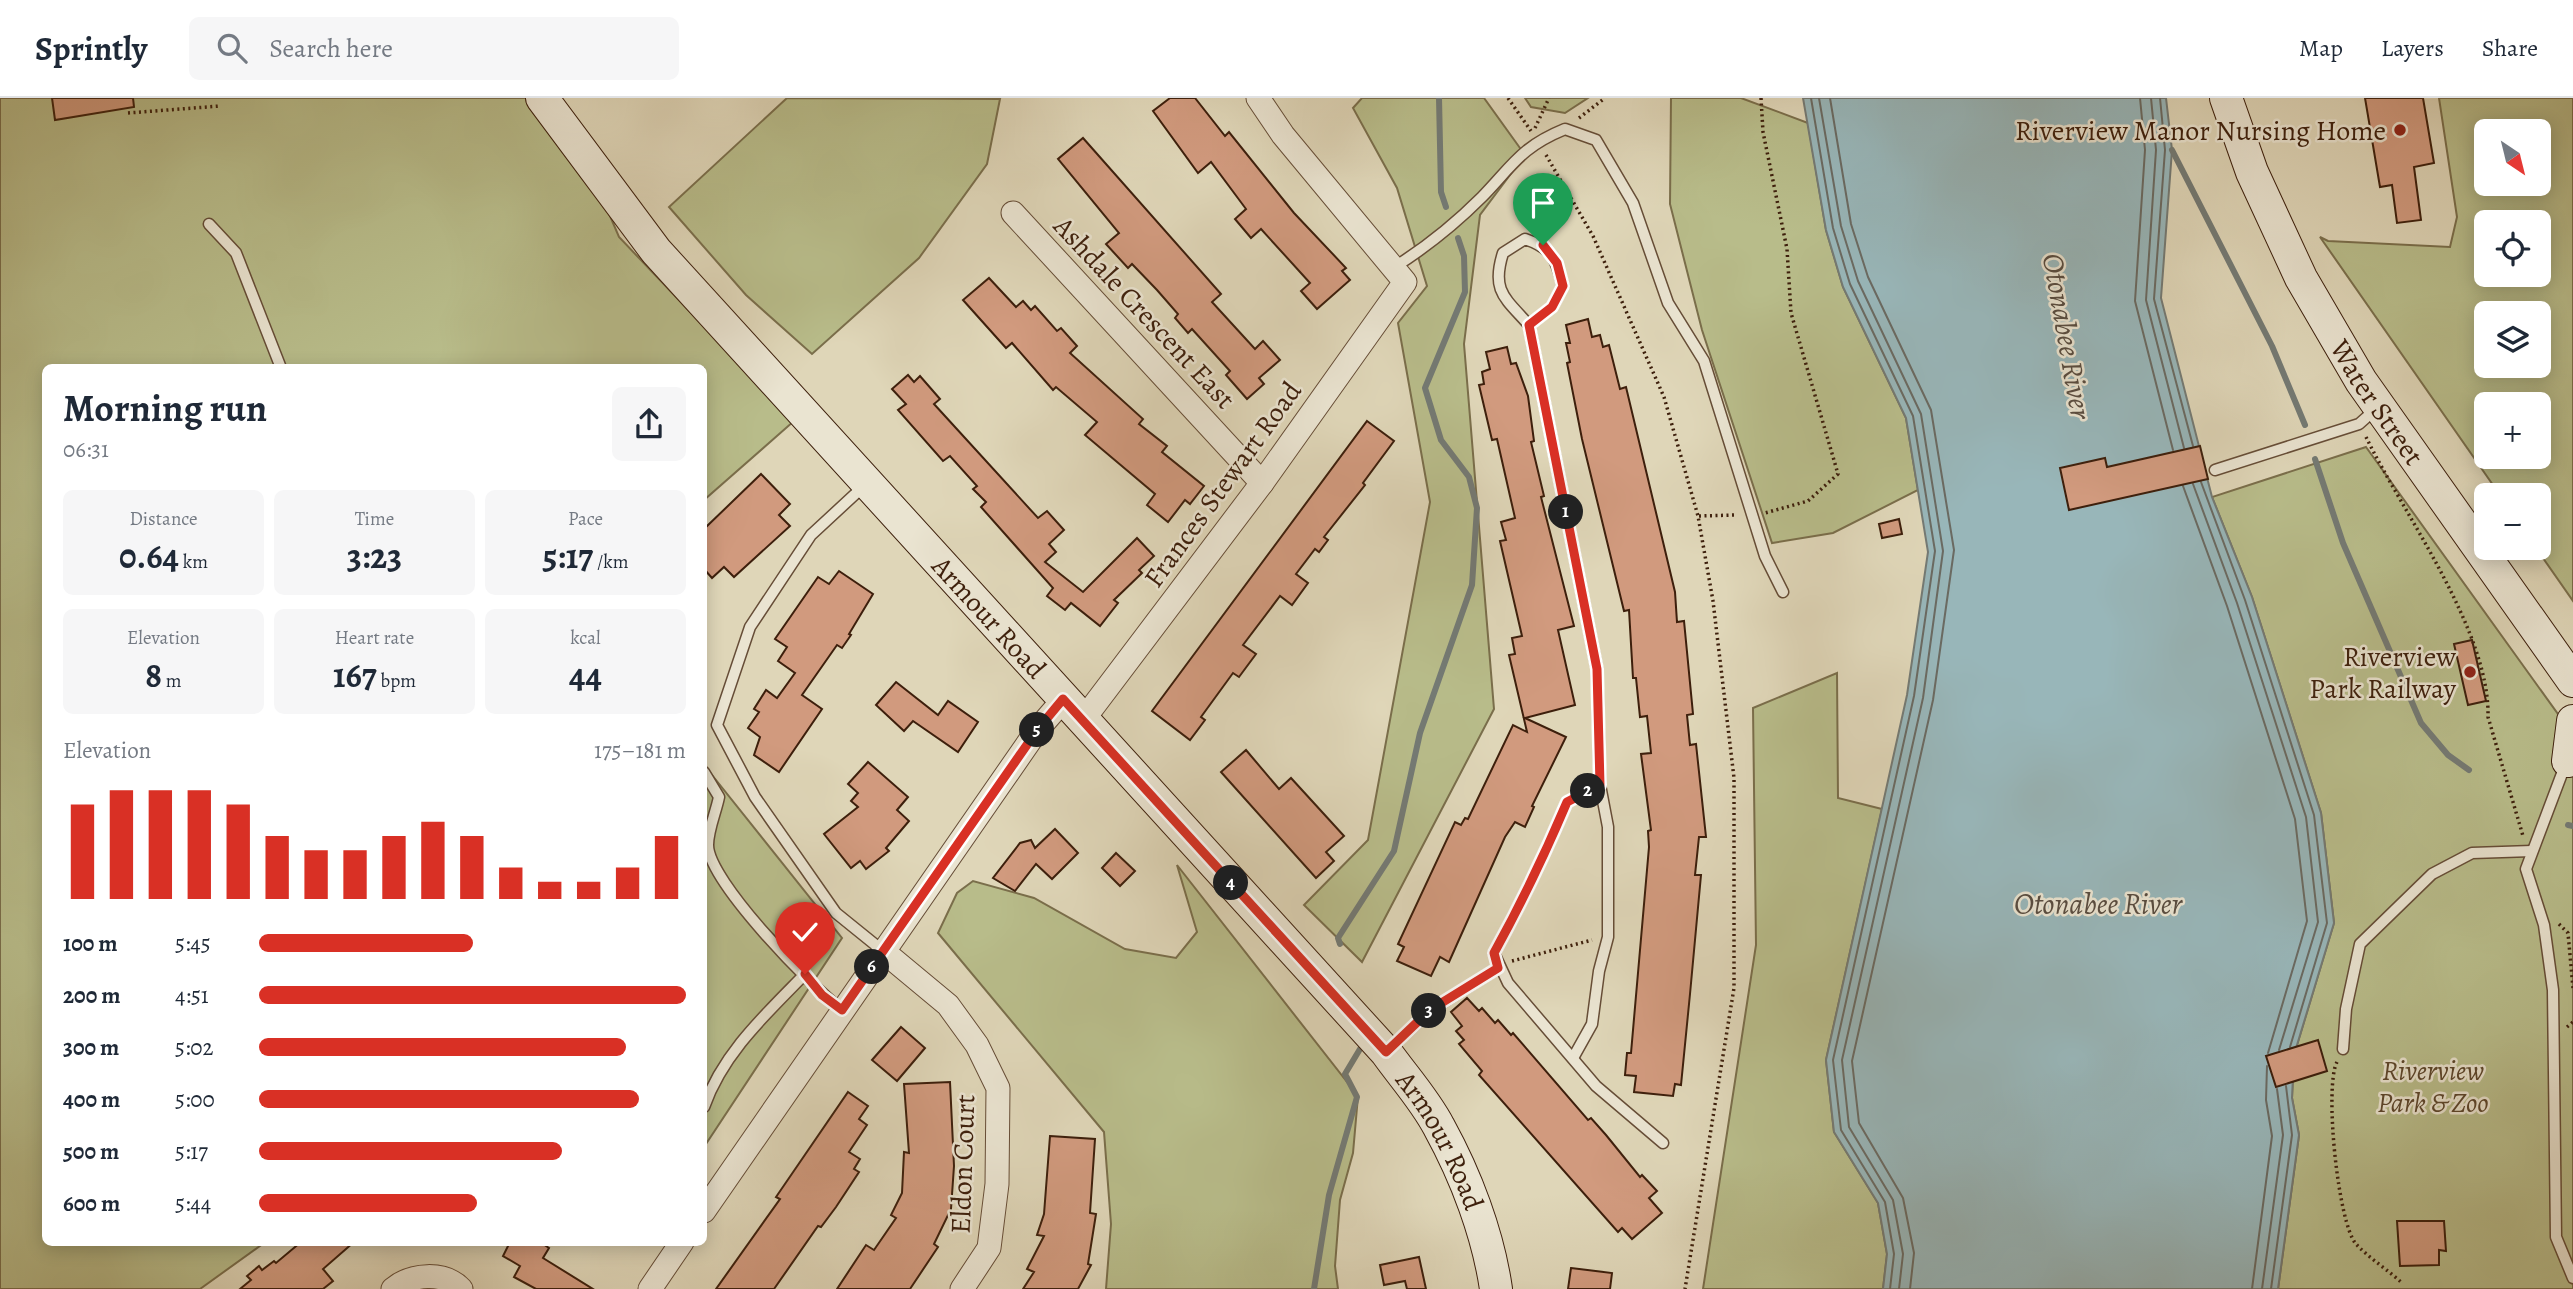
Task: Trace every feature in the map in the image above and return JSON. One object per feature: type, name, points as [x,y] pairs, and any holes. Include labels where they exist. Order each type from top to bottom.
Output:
[{"type":"main road","name":"Armour Road","points":[[542,98],[656,251],[1386,1052],[1438,1124],[1464,1179],[1493,1267],[1496,1289]]},
{"type":"main road","name":"Water Street","points":[[2227,98],[2252,172],[2369,415],[2573,681]]},
{"type":"main road","points":[[2570,761],[2573,721]]},
{"type":"street","points":[[1258,98],[1283,135],[1399,275]]},
{"type":"street","name":"Ashdale Crescent East","points":[[1013,213],[1262,482]]},
{"type":"street","name":"Frances Stewart Road","points":[[707,1207],[1038,729],[1073,709],[1262,482],[1399,275]]},
{"type":"street","name":"Eldon Court","points":[[883,951],[948,1005],[977,1045],[998,1088],[997,1184],[989,1248],[962,1289]]},
{"type":"street","points":[[650,1289],[679,1246]]},
{"type":"street","points":[[393,1289],[401,1282],[431,1275],[461,1289]]},
{"type":"lane","points":[[1399,275],[1419,251],[1482,197],[1517,156],[1537,140],[1565,129],[1596,140],[1633,203],[1668,303],[1704,361],[1765,556],[1783,593]]},
{"type":"lane","points":[[209,223],[236,253],[279,364]]},
{"type":"lane","points":[[1529,325],[1552,307],[1563,286],[1557,263],[1543,245],[1525,239],[1503,253],[1496,274],[1504,297],[1529,325],[1597,669],[1600,785],[1608,827],[1608,937],[1599,971],[1592,1024],[1573,1058]]},
{"type":"lane","points":[[2215,470],[2369,415]]},
{"type":"lane","points":[[867,483],[811,535],[750,627],[717,725],[755,797],[836,913],[883,951]]},
{"type":"lane","points":[[2570,761],[2530,851],[2526,869],[2544,925],[2553,990],[2556,1237],[2573,1278]]},
{"type":"lane","points":[[707,777],[719,797],[708,846],[728,891],[822,995],[842,1010]]},
{"type":"lane","points":[[1600,785],[1567,802],[1543,860],[1517,904],[1494,953],[1498,968],[1508,983],[1597,1086],[1662,1143]]},
{"type":"lane","points":[[2343,1049],[2346,1009],[2360,944],[2432,874],[2472,853],[2530,851]]},
{"type":"lane","points":[[1386,1052],[1430,1010],[1498,968]]},
{"type":"lane","points":[[707,1100],[720,1071],[764,1013],[805,974]]},
{"type":"path","points":[[1508,98],[1533,134],[1549,98]]},
{"type":"path","points":[[1565,129],[1605,98]]},
{"type":"path","points":[[1698,516],[1774,513],[1808,501],[1838,474],[1791,313],[1787,249],[1763,132],[1761,98]]},
{"type":"path","points":[[128,113],[220,106]]},
{"type":"path","points":[[1537,140],[1593,236],[1664,397],[1698,516],[1713,601],[1734,778],[1734,988],[1685,1289]]},
{"type":"path","points":[[2369,415],[2475,639],[2489,700],[2488,717],[2530,851]]},
{"type":"path","points":[[1498,968],[1514,960],[1608,937]]},
{"type":"path","points":[[2343,1049],[2334,1067],[2331,1100],[2334,1148],[2348,1230],[2356,1244],[2402,1283]]},
{"type":"green space","points":[[0,98],[536,98],[598,188],[619,237],[794,421],[707,497],[707,364],[42,364],[42,1246],[260,1246],[200,1289],[0,1289]]},
{"type":"green space","points":[[787,98],[1000,99],[987,164],[919,258],[812,354],[746,295],[669,207]]},
{"type":"green space","points":[[1362,98],[1484,98],[1525,155],[1480,215],[1464,344],[1494,709],[1362,962],[1304,905],[1368,840],[1430,502],[1398,323],[1427,286],[1397,188],[1353,108]]},
{"type":"green space","points":[[1525,98],[1588,98],[1565,113],[1531,107]]},
{"type":"green space","points":[[1671,98],[1741,98],[1808,123],[1826,230],[1843,287],[1906,418],[1918,490],[1833,533],[1772,543],[1702,330],[1670,204]]},
{"type":"green space","points":[[2439,98],[2573,98],[2573,601],[2544,560],[2551,560],[2551,483],[2492,483],[2482,469],[2551,469],[2551,392],[2474,392],[2474,458],[2320,237],[2328,241],[2450,247],[2457,217]]},
{"type":"green space","name":"Riverview Park & Zoo","points":[[2366,447],[2573,735],[2573,1289],[2278,1289],[2299,1135],[2292,1098],[2294,1055],[2334,923],[2321,813],[2252,597],[2212,497]]},
{"type":"green space","points":[[1837,673],[1838,798],[1882,809],[1826,1060],[1834,1132],[1878,1203],[1887,1254],[1883,1289],[1703,1289],[1756,945],[1753,708]]},
{"type":"green space","points":[[707,769],[842,938],[707,1142]]},
{"type":"green space","points":[[1177,865],[1358,1096],[1353,1153],[1340,1200],[1335,1266],[1338,1289],[1106,1289],[1111,1224],[1104,1132],[938,933],[957,893],[973,881],[1034,898],[1125,949],[1176,958],[1197,932]]},
{"type":"water","name":"Otonabee River","points":[[1803,98],[2166,98],[2172,150],[2161,298],[2212,497],[2252,597],[2321,813],[2334,923],[2294,1055],[2292,1098],[2299,1135],[2278,1289],[1883,1289],[1887,1254],[1878,1203],[1834,1132],[1826,1060],[1907,695],[1928,552],[1906,418],[1843,287],[1826,230]]},
{"type":"building","points":[[52,98],[133,98],[134,107],[55,120]]},
{"type":"building","points":[[1170,98],[1195,98],[1225,136],[1229,132],[1294,213],[1346,268],[1342,271],[1350,280],[1317,309],[1301,291],[1310,283],[1261,229],[1251,238],[1235,219],[1246,209],[1211,162],[1198,173],[1153,111]]},
{"type":"building","name":"Riverview Manor Nursing Home","points":[[2365,98],[2423,98],[2434,163],[2414,167],[2421,220],[2397,223],[2392,185],[2380,187]]},
{"type":"building","points":[[1083,138],[1221,294],[1212,302],[1255,349],[1263,341],[1280,360],[1259,378],[1264,384],[1247,399],[1226,375],[1230,371],[1192,329],[1188,333],[1175,318],[1178,314],[1157,290],[1132,264],[1128,268],[1106,244],[1119,233],[1058,159]]},
{"type":"building","points":[[989,278],[1016,307],[1023,301],[1031,310],[1035,306],[1057,331],[1061,328],[1077,346],[1070,353],[1143,419],[1139,424],[1167,446],[1162,452],[1204,486],[1190,504],[1185,500],[1168,522],[1147,505],[1155,494],[1085,435],[1097,422],[1056,387],[1053,390],[1012,343],[1006,348],[963,300]]},
{"type":"building","points":[[1588,319],[1592,337],[1600,335],[1603,347],[1609,345],[1620,389],[1626,387],[1675,592],[1677,622],[1684,621],[1693,714],[1687,715],[1690,745],[1696,744],[1706,837],[1699,837],[1695,875],[1701,875],[1681,1085],[1675,1084],[1673,1096],[1634,1092],[1636,1076],[1625,1075],[1627,1053],[1631,1053],[1649,847],[1648,831],[1651,830],[1641,754],[1651,753],[1647,716],[1640,717],[1636,678],[1633,678],[1629,610],[1624,611],[1582,439],[1567,363],[1570,362],[1566,343],[1570,343],[1566,325]]},
{"type":"building","points":[[1507,347],[1511,364],[1516,363],[1528,396],[1534,441],[1531,442],[1544,496],[1541,497],[1574,626],[1558,630],[1575,705],[1525,718],[1566,737],[1532,806],[1534,807],[1525,827],[1515,822],[1505,837],[1449,962],[1440,957],[1431,976],[1397,961],[1404,947],[1398,944],[1455,822],[1461,825],[1465,818],[1468,819],[1513,725],[1527,732],[1509,655],[1515,654],[1512,638],[1522,636],[1500,541],[1506,540],[1501,522],[1515,518],[1497,439],[1492,440],[1479,385],[1484,384],[1482,372],[1490,369],[1486,352]]},
{"type":"building","points":[[908,375],[914,382],[920,376],[940,399],[934,404],[1038,518],[1047,511],[1064,530],[1049,544],[1056,552],[1045,562],[1083,592],[1137,538],[1154,556],[1139,570],[1142,573],[1114,600],[1118,603],[1100,626],[1071,603],[1065,610],[1047,596],[1053,588],[981,507],[986,502],[973,489],[977,486],[950,456],[943,461],[898,410],[906,404],[892,389]]},
{"type":"building","points":[[1367,421],[1394,441],[1363,483],[1365,485],[1324,537],[1328,540],[1319,552],[1315,549],[1296,574],[1308,583],[1292,605],[1280,596],[1243,645],[1256,654],[1239,677],[1233,673],[1201,717],[1205,720],[1190,740],[1152,711]]},
{"type":"building","points":[[2200,446],[2208,479],[2069,510],[2060,468],[2105,458],[2107,467]]},
{"type":"building","points":[[761,474],[790,504],[779,515],[790,526],[734,577],[724,567],[712,578],[707,572],[707,526]]},
{"type":"building","points":[[1899,519],[1902,534],[1882,538],[1879,524]]},
{"type":"building","points":[[839,571],[873,594],[842,648],[837,645],[802,695],[822,709],[779,772],[754,755],[760,737],[748,728],[759,712],[754,709],[766,690],[777,698],[795,673],[778,661],[787,647],[775,639],[818,577],[829,584]]},
{"type":"building","name":"Riverview Park Railway","points":[[2472,640],[2486,701],[2468,705],[2454,644]]},
{"type":"building","points":[[896,682],[938,715],[948,701],[978,722],[958,752],[913,721],[904,731],[876,705]]},
{"type":"building","points":[[1246,750],[1279,789],[1291,778],[1344,836],[1326,852],[1334,861],[1316,878],[1221,772]]},
{"type":"building","points":[[868,762],[908,797],[897,810],[909,821],[886,848],[889,851],[866,869],[860,861],[851,868],[824,834],[858,807],[851,801],[858,793],[848,784]]},
{"type":"building","points":[[1055,829],[1078,853],[1052,879],[1036,864],[1015,891],[993,878],[1020,843],[1031,840],[1035,848]]},
{"type":"building","points":[[1116,853],[1135,871],[1120,886],[1102,868]]},
{"type":"building","points":[[1467,998],[1479,1011],[1482,1008],[1495,1023],[1498,1020],[1511,1035],[1513,1033],[1588,1120],[1591,1118],[1640,1177],[1642,1175],[1657,1191],[1649,1198],[1662,1213],[1632,1239],[1622,1228],[1618,1232],[1479,1075],[1482,1071],[1459,1044],[1464,1040],[1456,1031],[1462,1026],[1451,1012]]},
{"type":"building","points":[[901,1027],[925,1048],[897,1081],[872,1060]]},
{"type":"building","points":[[2318,1040],[2327,1071],[2276,1087],[2266,1056]]},
{"type":"building","points":[[950,1082],[954,1166],[951,1209],[934,1244],[938,1247],[910,1289],[837,1289],[866,1245],[874,1250],[896,1218],[891,1215],[902,1193],[904,1152],[909,1153],[904,1084]]},
{"type":"building","points":[[848,1092],[868,1106],[859,1119],[867,1125],[849,1152],[860,1159],[854,1169],[859,1172],[836,1207],[821,1227],[818,1226],[774,1289],[716,1289],[780,1199],[776,1197]]},
{"type":"building","points":[[1050,1136],[1095,1139],[1090,1213],[1096,1214],[1088,1264],[1091,1265],[1078,1289],[1023,1289],[1034,1272],[1027,1269],[1044,1236],[1037,1235],[1044,1214]]},
{"type":"building","points":[[2397,1221],[2444,1221],[2446,1251],[2439,1250],[2439,1265],[2400,1266]]},
{"type":"building","points":[[296,1246],[349,1246],[323,1269],[333,1281],[323,1289],[240,1289],[251,1280],[247,1276],[259,1266],[262,1270],[274,1261],[276,1263]]},
{"type":"building","points":[[508,1246],[546,1246],[549,1248],[543,1258],[593,1289],[536,1289],[514,1277],[520,1266],[503,1256]]},
{"type":"building","points":[[1419,1257],[1426,1289],[1407,1289],[1405,1281],[1384,1285],[1380,1265]]},
{"type":"building","points":[[1571,1268],[1612,1273],[1610,1289],[1568,1289]]},
{"type":"waterway","points":[[1439,98],[1441,192],[1446,207]]},
{"type":"waterway","points":[[2172,150],[2272,346],[2305,425]]},
{"type":"waterway","points":[[1340,944],[1338,938],[1394,851],[1420,733],[1472,585],[1477,508],[1469,477],[1441,440],[1425,388],[1465,292],[1464,256],[1458,238]]},
{"type":"waterway","points":[[2315,459],[2343,543],[2421,723],[2448,755],[2469,770]]},
{"type":"waterway","points":[[2568,825],[2573,826]]},
{"type":"waterway","points":[[1314,1289],[1329,1195],[1357,1097],[1345,1074],[1360,1049]]},
{"type":"place","name":"Riverview Manor Nursing Home","points":[[2400,130]]},
{"type":"place","name":"Riverview Park Railway","points":[[2470,672]]},
{"type":"route","points":[[805,974],[822,995],[842,1010],[1038,729],[1063,699],[1386,1052],[1430,1010],[1498,968],[1494,953],[1517,904],[1543,860],[1567,802],[1600,785],[1597,669],[1529,325],[1552,307],[1563,286],[1557,263],[1543,245]]}]
